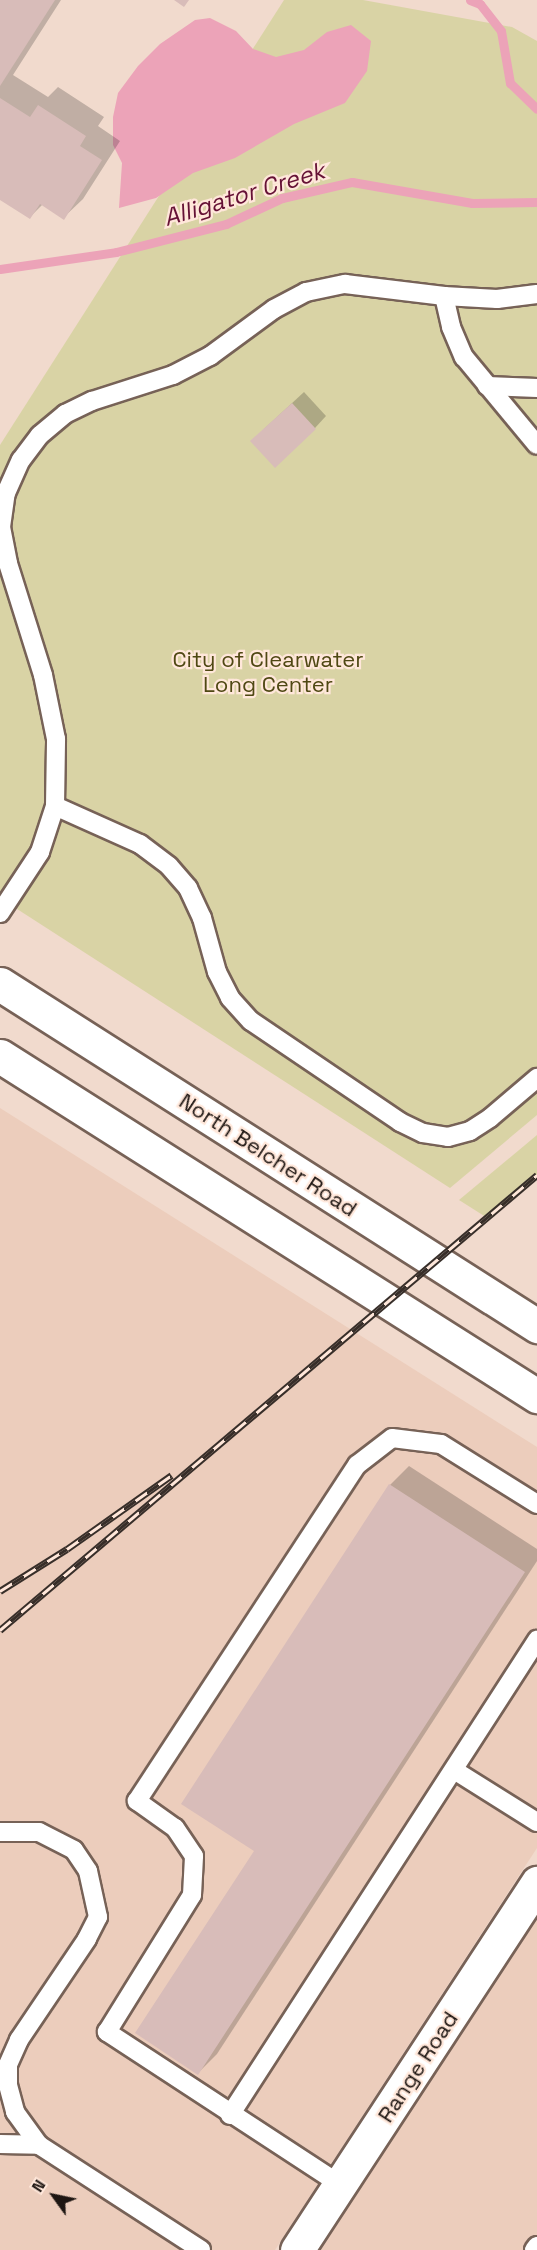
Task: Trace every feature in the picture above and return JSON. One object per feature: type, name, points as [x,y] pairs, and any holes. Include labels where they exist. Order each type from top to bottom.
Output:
[{"type":"main road","name":"North Belcher Road","points":[[0,984],[537,1326]]},
{"type":"main road","points":[[0,1056],[537,1396]]},
{"type":"main road","name":"Range Road","points":[[297,2250],[537,1883]]},
{"type":"lane","points":[[0,913],[40,852],[55,806],[56,739],[44,675],[8,563],[1,527],[6,493],[21,460],[40,435],[65,414],[92,401],[173,375],[210,356],[274,309],[306,292],[345,284],[444,296],[497,299],[537,294]]},
{"type":"lane","points":[[444,296],[451,327],[464,357],[537,445]]},
{"type":"lane","points":[[487,386],[537,388]]},
{"type":"lane","points":[[55,806],[140,844],[169,866],[188,888],[202,918],[217,972],[230,998],[251,1021],[400,1122],[423,1132],[448,1137],[470,1131],[490,1118],[537,1078]]},
{"type":"lane","points":[[341,2185],[107,2032],[192,1895],[194,1856],[175,1828],[138,1801],[357,1465],[392,1438],[441,1444],[537,1504]]},
{"type":"lane","points":[[231,2115],[537,1640]]},
{"type":"lane","points":[[454,1770],[537,1822]]},
{"type":"lane","points":[[0,1832],[39,1832],[74,1850],[88,1871],[98,1917],[87,1939],[19,2040],[8,2065],[8,2085],[15,2112],[39,2145],[201,2250]]},
{"type":"lane","points":[[0,2144],[39,2145]]},
{"type":"lane","points":[[534,2250],[537,2246]]},
{"type":"shaded area","points":[[210,18],[236,31],[253,49],[276,57],[304,50],[327,32],[351,25],[371,41],[367,71],[345,103],[294,124],[235,158],[193,173],[156,198],[119,208],[122,163],[113,145],[113,117],[118,93],[138,66],[160,44],[195,20]]},
{"type":"shaded area","points":[[0,1108],[537,1447],[537,1848],[275,2250],[0,2250]]},
{"type":"shaded area","points":[[537,1915],[537,2250],[319,2250],[356,2195]]},
{"type":"green space","name":"City of Clearwater Long Center","points":[[284,0],[363,0],[512,27],[537,41],[537,1115],[450,1188],[0,898],[0,445]]},
{"type":"green space","points":[[537,1135],[537,1177],[489,1219],[459,1200]]},
{"type":"building","points":[[0,0],[55,0],[0,86]]},
{"type":"building","points":[[174,0],[189,0],[184,7]]},
{"type":"building","points":[[0,98],[30,117],[38,105],[86,136],[80,146],[102,160],[64,220],[40,204],[30,219],[0,200]]},
{"type":"building","points":[[292,403],[316,429],[275,468],[250,441]]},
{"type":"building","points":[[389,1484],[525,1572],[198,2075],[135,2033],[254,1851],[181,1804]]},
{"type":"waterway","name":"Alligator Creek","points":[[470,0],[480,4],[501,31],[510,83],[537,109]]},
{"type":"waterway","name":"Alligator Creek","points":[[0,269],[116,252],[226,224],[282,198],[352,182],[472,203],[537,202]]},
{"type":"railway","points":[[0,1630],[537,1175]]},
{"type":"railway","points":[[0,1591],[67,1549],[172,1475]]}]
